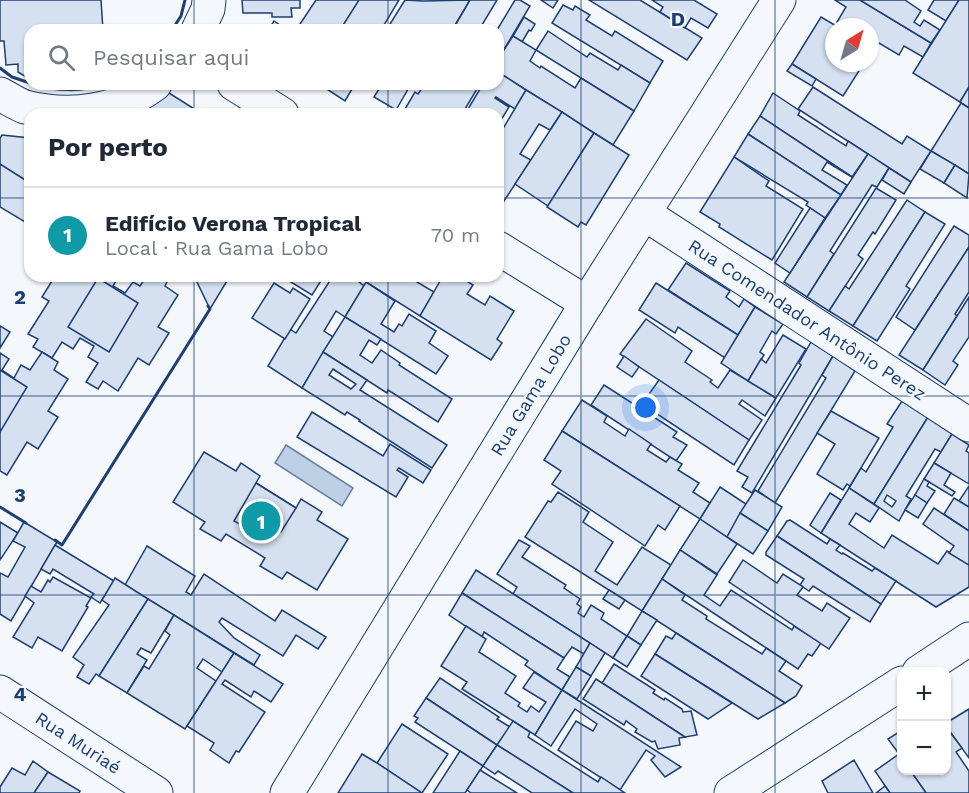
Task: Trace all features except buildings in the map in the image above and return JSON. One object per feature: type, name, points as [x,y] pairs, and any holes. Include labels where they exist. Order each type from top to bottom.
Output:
[{"type":"street","points":[[201,24],[208,9],[209,0]]},
{"type":"street","name":"Rua Gama Lobo","points":[[287,793],[587,303],[778,0]]},
{"type":"street","points":[[102,108],[113,106],[144,90]]},
{"type":"street","points":[[244,90],[272,108]]},
{"type":"street","points":[[0,94],[24,106],[35,108]]},
{"type":"street","name":"Rua Comendador Antônio Perez","points":[[645,214],[969,425]]},
{"type":"street","points":[[504,252],[587,303]]},
{"type":"street","points":[[927,667],[969,639]]},
{"type":"street","points":[[731,793],[772,782],[897,687]]},
{"type":"street","name":"Rua Muriaé","points":[[0,692],[156,793]]},
{"type":"water","points":[[286,445],[353,488],[342,506],[275,463]]},
{"type":"wall","points":[[176,24],[181,16],[185,0]]},
{"type":"wall","points":[[0,68],[12,77],[24,81]]},
{"type":"wall","points":[[55,540],[62,545],[210,309],[208,306]]},
{"type":"wall","points":[[0,507],[26,523]]},
{"type":"place","name":"Edifício Verona Tropical","points":[[261,521]]}]
